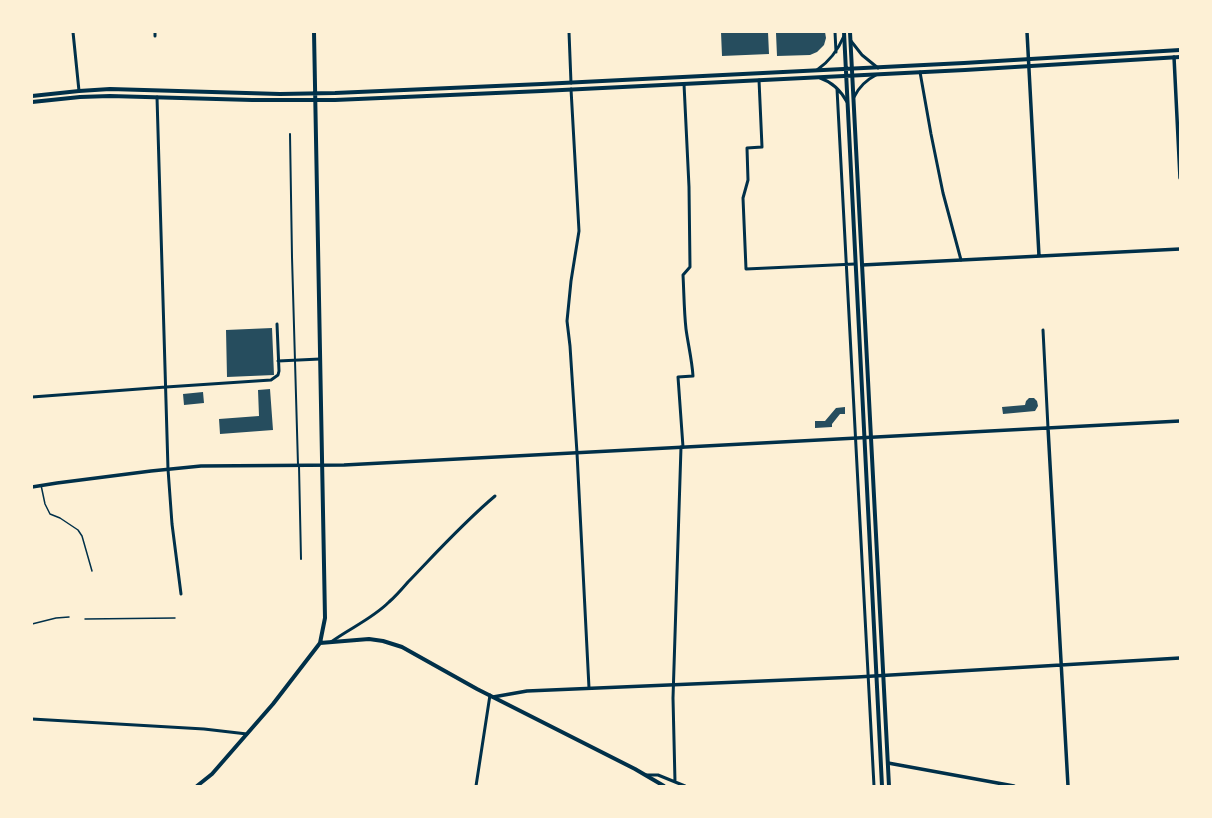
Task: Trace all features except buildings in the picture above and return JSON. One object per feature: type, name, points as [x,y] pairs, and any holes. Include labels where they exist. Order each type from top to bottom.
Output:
[{"type":"main road","points":[[198,786],[212,774],[273,704],[320,643],[325,618],[314,32]]},
{"type":"main road","points":[[850,32],[889,786]]},
{"type":"main road","points":[[844,34],[882,786]]},
{"type":"main road","points":[[32,96],[110,89],[252,94],[315,94],[878,68],[1180,50]]},
{"type":"main road","points":[[32,102],[95,96],[315,100],[846,76],[1180,56]]},
{"type":"main road","points":[[320,643],[369,639],[389,642],[408,650],[492,696],[629,765],[664,786]]},
{"type":"street","points":[[73,32],[79,91]]},
{"type":"street","points":[[570,32],[571,83]]},
{"type":"street","points":[[835,32],[836,52]]},
{"type":"street","points":[[1027,32],[1039,256]]},
{"type":"street","points":[[816,71],[836,52],[844,34]]},
{"type":"street","points":[[851,40],[862,54],[878,68]]},
{"type":"street","points":[[1174,57],[1180,178]]},
{"type":"street","points":[[920,72],[943,193],[961,260]]},
{"type":"street","points":[[854,97],[864,82],[877,74]]},
{"type":"street","points":[[819,77],[837,89],[847,103]]},
{"type":"street","points":[[759,80],[762,147],[747,148],[748,180],[743,198],[746,269],[855,264]]},
{"type":"street","points":[[675,782],[674,684],[682,447],[678,377],[693,376],[692,360],[686,327],[683,275],[690,267],[689,187],[684,84]]},
{"type":"street","points":[[571,89],[579,231],[571,281],[567,321],[577,453],[589,688]]},
{"type":"street","points":[[837,89],[874,786]]},
{"type":"street","points":[[157,97],[168,469],[172,524],[181,594]]},
{"type":"street","points":[[290,134],[301,559]]},
{"type":"street","points":[[862,265],[1180,249]]},
{"type":"street","points":[[32,397],[166,386],[269,381],[278,375],[279,371],[277,324]]},
{"type":"street","points":[[1043,330],[1068,786]]},
{"type":"street","points":[[278,361],[320,359]]},
{"type":"street","points":[[32,487],[115,475],[201,466],[298,464],[344,465],[1180,421]]},
{"type":"street","points":[[329,643],[388,603],[441,548],[495,496]]},
{"type":"street","points":[[476,786],[492,696],[527,690],[877,676],[1180,658]]},
{"type":"street","points":[[32,719],[204,729],[247,734]]},
{"type":"street","points":[[888,762],[1014,786]]},
{"type":"street","points":[[646,775],[658,775],[685,786]]},
{"type":"lane","points":[[41,485],[45,504],[50,514],[60,518],[78,530],[82,536],[92,571]]},
{"type":"lane","points":[[32,624],[56,618],[69,617]]},
{"type":"lane","points":[[85,619],[175,618]]}]
